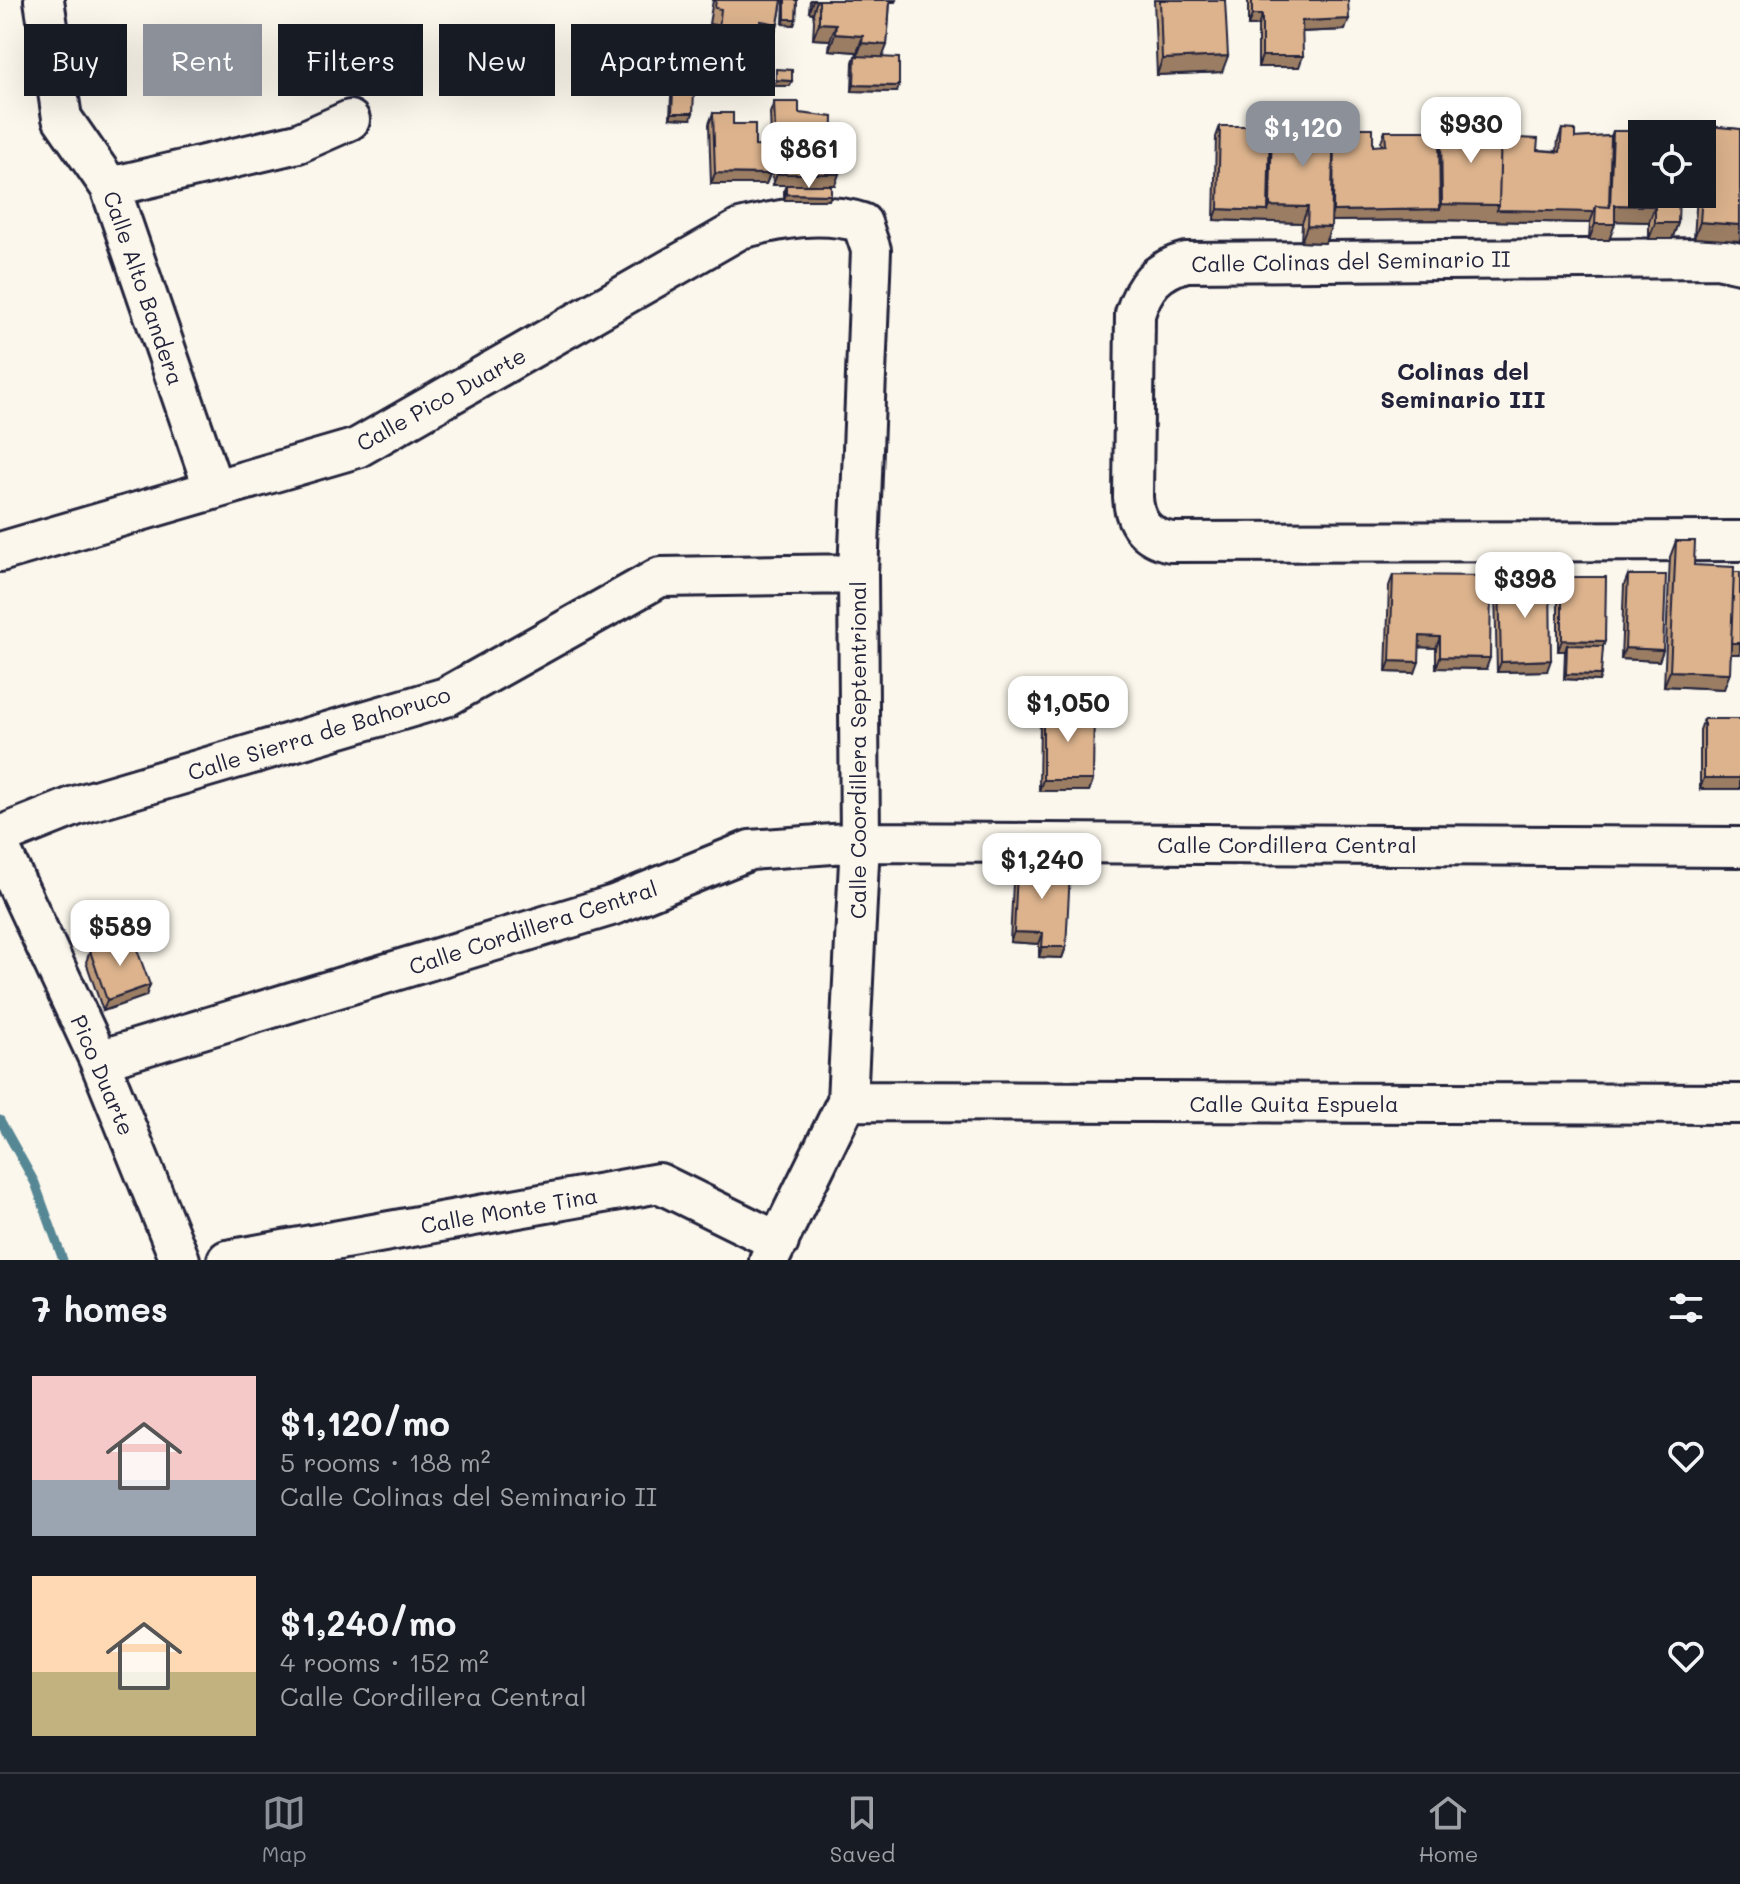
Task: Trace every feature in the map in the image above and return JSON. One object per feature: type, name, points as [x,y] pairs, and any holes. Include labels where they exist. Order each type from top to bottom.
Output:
[{"type":"street","name":"Calle Alto Bandera","points":[[44,0],[62,118],[110,187],[214,490]]},
{"type":"street","points":[[110,187],[298,143],[350,120]]},
{"type":"street","name":"Calle Pico Duarte","points":[[0,552],[357,448],[740,229],[779,219],[816,216],[862,223]]},
{"type":"street","name":"Calle Coordillera Septentrional","points":[[774,1251],[847,1101],[860,842],[858,574],[871,250],[868,231],[862,223]]},
{"type":"street","name":"Calle Colinas del Seminario II","points":[[1740,263],[1717,258],[1202,262],[1168,267],[1152,278],[1135,314],[1133,497],[1138,522],[1158,539],[1171,542],[1740,541]]},
{"type":"street","name":"Calle Sierra de Bahoruco","points":[[0,836],[75,806],[446,697],[660,577],[858,574]]},
{"type":"street","name":"Calle Cordillera Central","points":[[99,1060],[614,905],[750,850],[860,842],[1740,847]]},
{"type":"street","name":"Pico Duarte","points":[[0,848],[99,1060],[180,1260]]},
{"type":"street","name":"Calle Quita Espuela","points":[[847,1101],[1740,1104]]},
{"type":"street","name":"Calle Monte Tina","points":[[227,1260],[659,1183],[774,1251]]},
{"type":"building","points":[[716,0],[782,0],[778,24],[761,21],[760,24],[719,24],[721,9],[715,8]]},
{"type":"building","points":[[785,0],[797,0],[796,19],[785,19]]},
{"type":"building","points":[[819,0],[890,0],[887,45],[862,43],[863,36],[835,34],[836,24],[819,23]]},
{"type":"building","points":[[1160,0],[1225,0],[1228,56],[1162,59]]},
{"type":"building","points":[[1252,0],[1348,0],[1349,19],[1302,21],[1303,56],[1262,56],[1262,15],[1252,15]]},
{"type":"building","points":[[855,56],[899,58],[899,86],[854,85]]},
{"type":"building","points":[[776,69],[792,70],[792,81],[776,80]]},
{"type":"building","points":[[673,96],[694,96],[693,113],[672,113]]},
{"type":"building","points":[[774,102],[799,102],[799,113],[833,117],[832,154],[839,155],[839,174],[777,174]]},
{"type":"building","points":[[713,113],[733,113],[733,124],[755,124],[755,146],[770,147],[770,174],[715,173]]},
{"type":"building","points":[[1272,121],[1334,123],[1331,227],[1307,226],[1308,207],[1270,206]]},
{"type":"building","points":[[1220,126],[1270,126],[1268,211],[1218,209]]},
{"type":"building","points":[[1441,126],[1501,126],[1499,205],[1442,204]]},
{"type":"building","points":[[1716,127],[1740,129],[1740,225],[1700,222],[1701,208],[1716,208]]},
{"type":"building","points":[[1334,128],[1373,128],[1373,146],[1386,145],[1385,131],[1439,131],[1440,209],[1333,211]]},
{"type":"building","points":[[1562,129],[1575,130],[1575,138],[1611,136],[1609,207],[1596,206],[1594,212],[1497,210],[1501,131],[1518,131],[1518,138],[1538,139],[1537,150],[1560,152]]},
{"type":"building","points":[[1613,131],[1628,131],[1628,205],[1615,205],[1615,224],[1595,224],[1596,206],[1610,207]]},
{"type":"building","points":[[786,185],[831,185],[831,195],[786,194]]},
{"type":"building","points":[[1655,208],[1679,208],[1678,223],[1655,223]]},
{"type":"building","points":[[1676,541],[1695,541],[1694,565],[1734,567],[1730,673],[1670,671]]},
{"type":"building","points":[[1734,572],[1740,572],[1740,643],[1731,643]]},
{"type":"building","points":[[1393,575],[1491,576],[1490,658],[1440,657],[1440,637],[1420,636],[1419,662],[1390,661]]},
{"type":"building","points":[[1628,575],[1666,575],[1663,650],[1625,648]]},
{"type":"building","points":[[1562,577],[1606,577],[1605,641],[1562,640]]},
{"type":"building","points":[[1550,579],[1551,660],[1501,662],[1499,580]]},
{"type":"building","points":[[1567,645],[1603,646],[1601,675],[1566,674]]},
{"type":"building","points":[[1094,708],[1093,780],[1043,780],[1043,710]]},
{"type":"building","points":[[1704,719],[1740,719],[1740,778],[1704,778]]},
{"type":"building","points":[[1018,852],[1042,853],[1041,871],[1070,873],[1066,947],[1042,947],[1043,933],[1014,932]]},
{"type":"building","points":[[132,936],[150,985],[107,1000],[90,951]]},
{"type":"waterway","points":[[0,1120],[35,1183],[63,1260]]},
{"type":"district","name":"Colinas del Seminario III","points":[[1463,384]]}]
